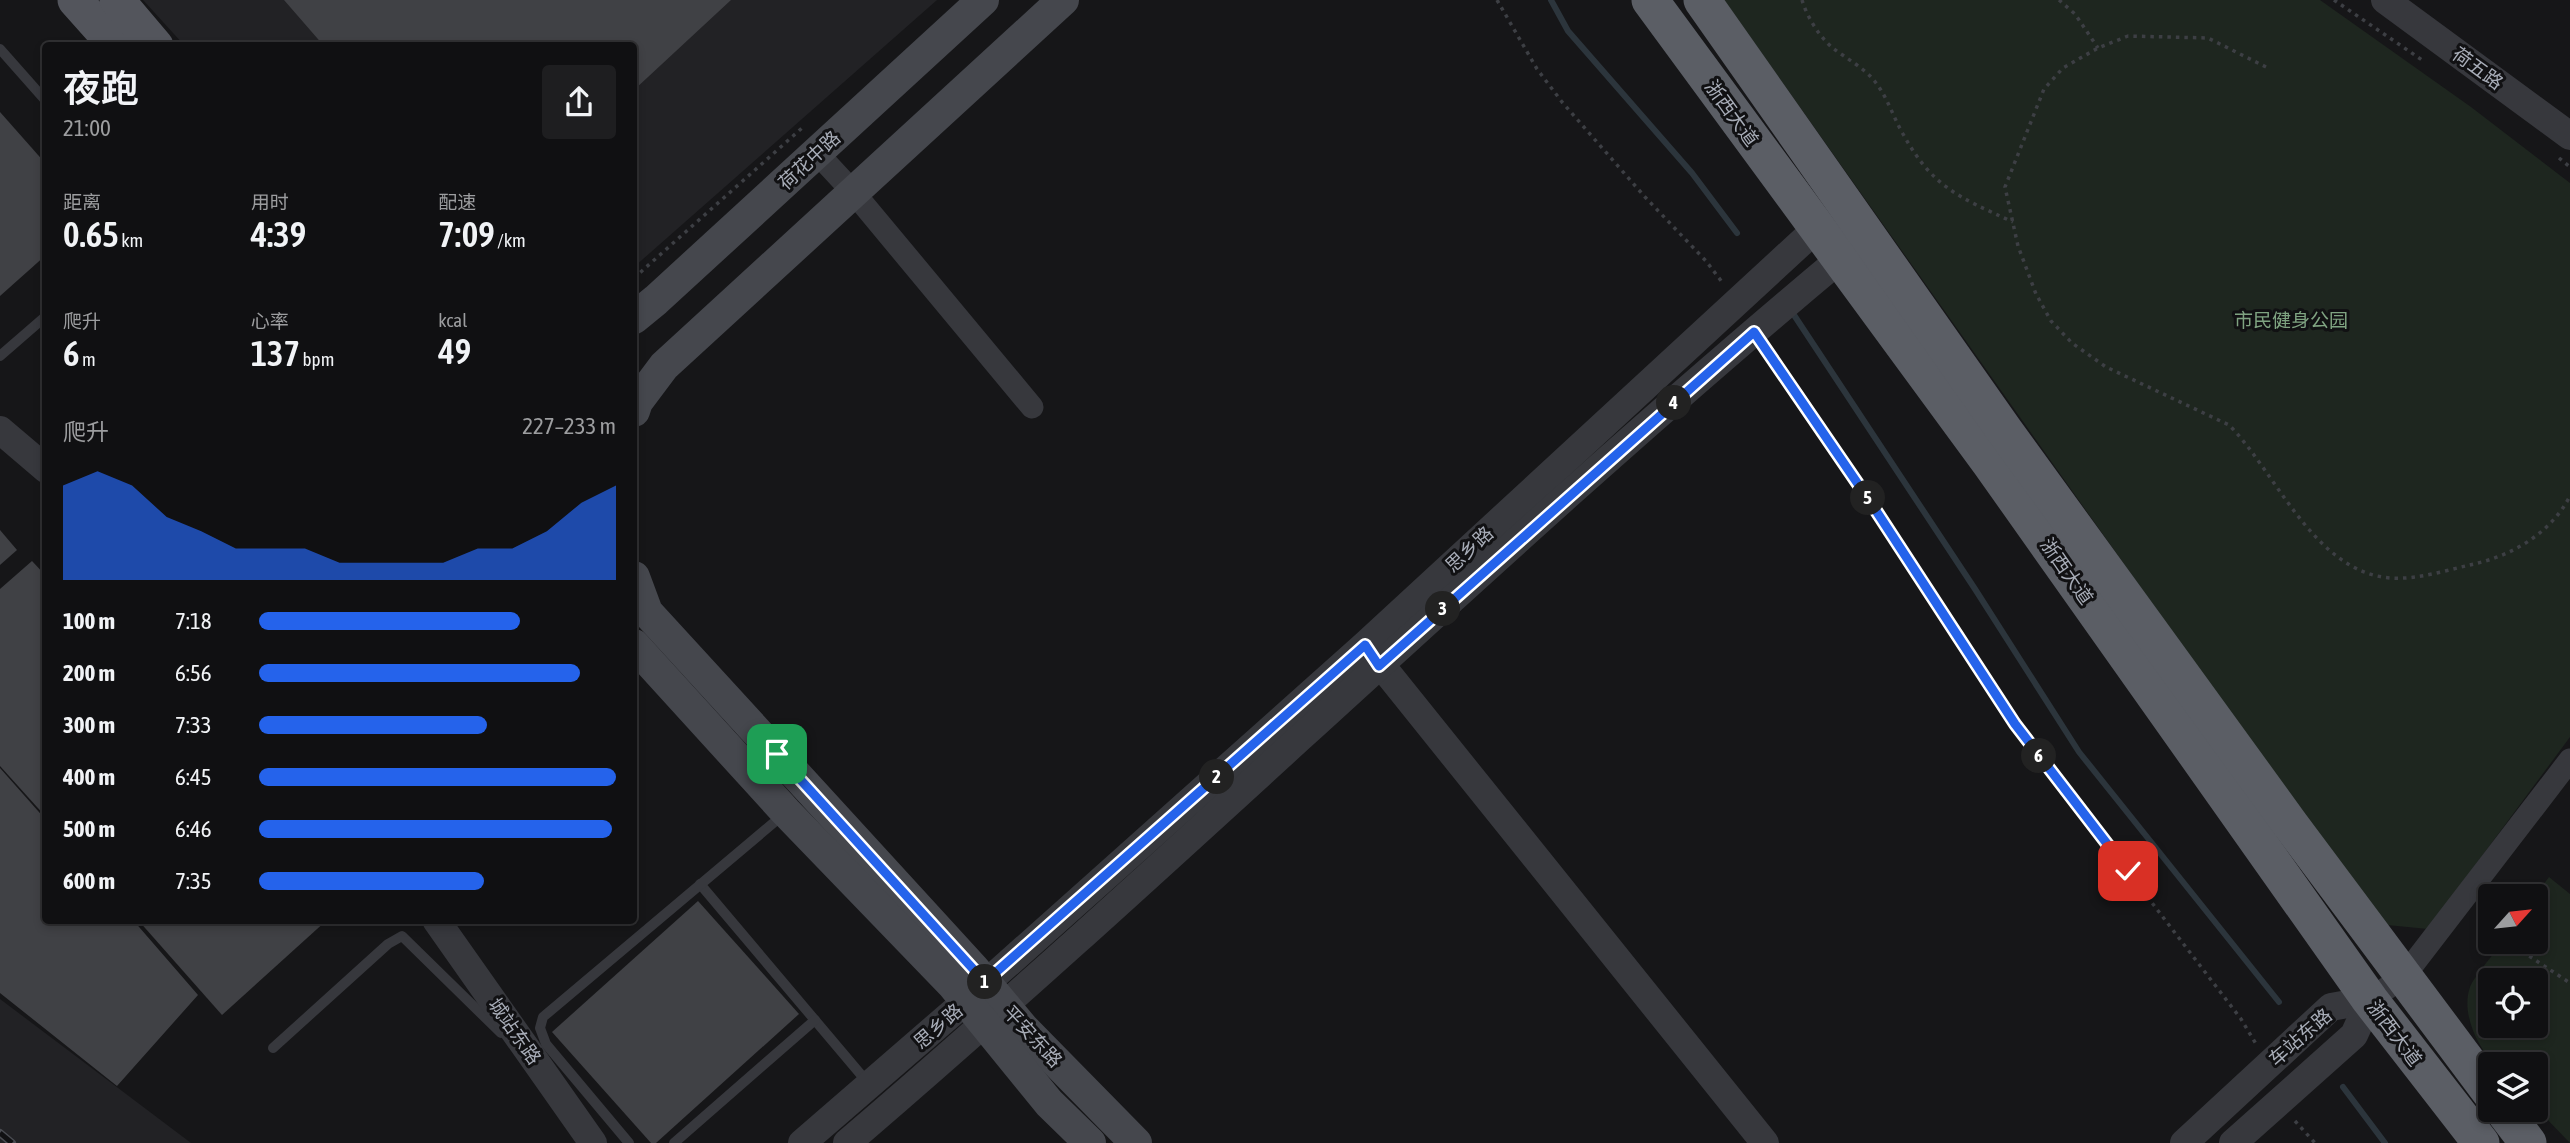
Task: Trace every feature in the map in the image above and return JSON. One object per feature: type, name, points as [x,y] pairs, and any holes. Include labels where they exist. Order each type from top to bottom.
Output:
[{"type":"highway","name":"浙西大道","points":[[1650,0],[1998,474],[2370,1000],[2481,1143]]},
{"type":"highway","name":"浙西大道","points":[[1702,0],[2012,441],[2282,813],[2478,1076]]},
{"type":"highway","points":[[2512,1122],[2528,1143]]},
{"type":"main road","points":[[75,0],[112,42]]},
{"type":"main road","points":[[117,0],[153,42]]},
{"type":"main road","name":"荷花中路","points":[[637,316],[983,0]]},
{"type":"main road","points":[[637,402],[664,366],[1063,0]]},
{"type":"main road","name":"平安东路","points":[[637,585],[647,612],[985,1003],[1049,1103],[1090,1143]]},
{"type":"main road","name":"平安东路","points":[[637,648],[786,812],[985,1003],[1023,1028],[1136,1143]]},
{"type":"street","name":"荷五路","points":[[2385,0],[2570,136]]},
{"type":"street","points":[[817,153],[854,193],[1032,407]]},
{"type":"street","name":"思乡路","points":[[1372,655],[1736,301],[1817,228]]},
{"type":"street","name":"思乡路","points":[[847,1143],[985,1003],[1372,655],[1840,259]]},
{"type":"street","points":[[0,430],[42,466]]},
{"type":"street","points":[[1372,655],[1765,1143]]},
{"type":"street","points":[[2370,1000],[2404,976],[2570,760]]},
{"type":"street","name":"城站东路","points":[[439,924],[593,1143]]},
{"type":"street","name":"车站东路","points":[[2184,1143],[2331,1007],[2370,1000]]},
{"type":"street","name":"车站东路","points":[[2233,1143],[2354,1035],[2370,1000]]},
{"type":"street","name":"思乡路","points":[[802,1143],[869,1085],[985,1003]]},
{"type":"lane","points":[[0,49],[42,96]]},
{"type":"lane","points":[[0,356],[42,319]]},
{"type":"lane","points":[[629,1143],[546,1044],[540,1028],[543,1017],[786,812]]},
{"type":"lane","points":[[701,884],[869,1085]]},
{"type":"lane","points":[[273,1048],[388,944],[402,936],[548,1079]]},
{"type":"lane","points":[[674,1143],[815,1020]]},
{"type":"path","points":[[1497,0],[1537,69],[1562,102],[1645,197],[1706,261],[1736,301]]},
{"type":"path","points":[[1802,0],[1806,13],[1830,46],[1871,77],[1888,100],[1901,131],[1920,163],[1940,184],[2013,223]]},
{"type":"path","points":[[2059,0],[2075,14],[2098,48]]},
{"type":"path","points":[[2266,67],[2208,38],[2128,36],[2098,48],[2063,68],[2044,89],[2005,187],[2018,246],[2036,294],[2051,321],[2072,343],[2106,368],[2229,425],[2244,440],[2292,510],[2332,552],[2363,572],[2390,578],[2428,574],[2487,561],[2520,548],[2548,525],[2570,495]]},
{"type":"path","points":[[1754,332],[1871,503],[2015,724],[2241,1018],[2268,1064]]},
{"type":"path","points":[[2526,954],[2570,983]]},
{"type":"path","points":[[2278,1101],[2315,1143]]},
{"type":"shaded area","points":[[143,0],[937,0],[637,264],[637,42],[181,42]]},
{"type":"shaded area","points":[[0,999],[191,1143],[0,1143]]},
{"type":"green space","name":"市民健身公园","points":[[1724,0],[2320,0],[2471,107],[2570,183],[2570,737],[2428,929],[2387,925],[2351,884]]},
{"type":"green space","points":[[2549,877],[2570,894],[2570,1143],[2548,1120],[2548,1052],[2485,1052],[2477,1039],[2469,1018],[2470,987],[2478,975],[2478,1038],[2548,1038],[2548,968],[2483,968],[2494,954],[2548,954],[2548,884],[2544,884]]},
{"type":"building","points":[[284,0],[731,0],[637,87],[637,42],[321,42]]},
{"type":"building","points":[[0,112],[42,159],[42,259],[0,296]]},
{"type":"building","points":[[0,530],[17,550],[0,565]]},
{"type":"building","points":[[32,561],[42,572],[42,813],[0,766],[0,589]]},
{"type":"building","points":[[0,768],[42,815],[42,924],[136,924],[198,995],[117,1086],[0,993]]},
{"type":"building","points":[[698,901],[799,1014],[656,1143],[651,1143],[552,1032]]},
{"type":"building","points":[[142,924],[323,924],[222,1015]]},
{"type":"waterway","points":[[1551,0],[1568,31],[1692,173],[1737,233]]},
{"type":"waterway","points":[[1792,312],[2079,752],[2279,1002]]},
{"type":"waterway","points":[[2343,1087],[2385,1143]]},
{"type":"railway","points":[[0,1133],[12,1143]]},
{"type":"route","points":[[777,754],[985,982],[1365,645],[1379,666],[1754,332],[1871,503],[2015,724],[2128,871]]}]
